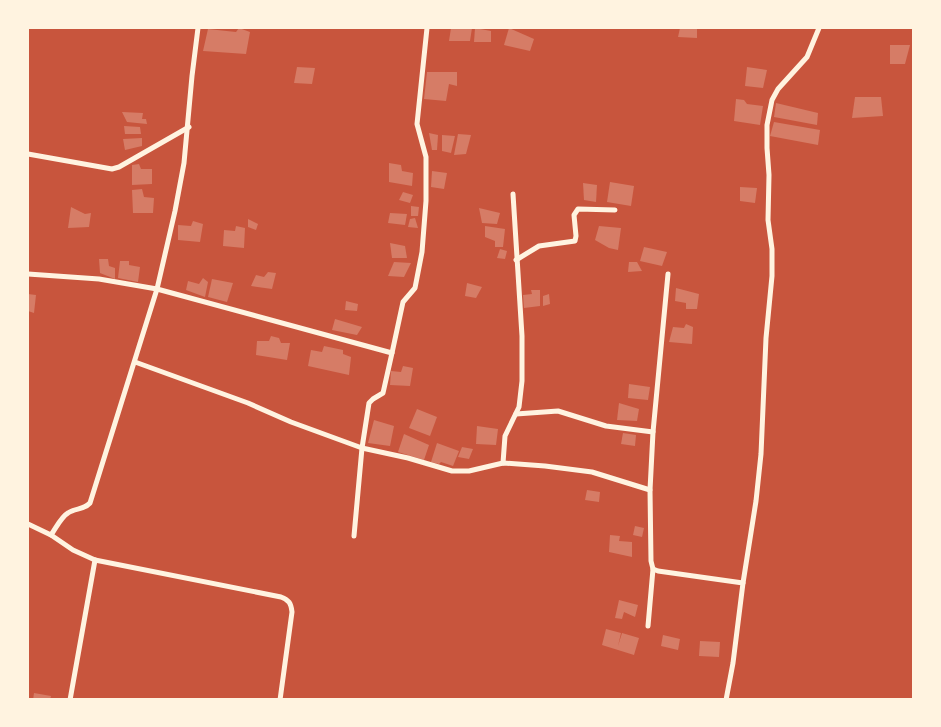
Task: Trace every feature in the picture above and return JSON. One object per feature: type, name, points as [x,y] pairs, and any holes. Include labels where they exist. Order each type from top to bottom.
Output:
[{"type":"street","points":[[51,535],[69,512],[85,508],[90,503],[157,289],[184,163],[198,28]]},
{"type":"street","points":[[354,536],[362,448],[369,403],[383,394],[403,302],[415,288],[422,252],[426,201],[426,157],[417,124],[426,28]]},
{"type":"street","points":[[726,700],[733,664],[761,454],[766,338],[772,276],[772,248],[768,210],[767,125],[772,100],[778,89],[807,57],[819,28]]},
{"type":"street","points":[[28,154],[112,169],[119,167],[188,127]]},
{"type":"street","points":[[503,463],[505,436],[519,407],[522,381],[522,336],[513,194]]},
{"type":"street","points":[[516,260],[539,246],[575,241],[574,215],[578,208],[616,210]]},
{"type":"street","points":[[28,274],[99,280],[157,289],[392,353]]},
{"type":"street","points":[[648,626],[653,569],[651,561],[650,490],[653,432],[668,274]]},
{"type":"street","points":[[135,362],[248,403],[291,422],[362,448],[461,472],[503,463],[592,472],[650,490]]},
{"type":"street","points":[[516,414],[554,411],[606,426],[653,432]]},
{"type":"street","points":[[28,524],[51,535],[73,550],[95,560],[281,596],[288,599],[292,612],[280,700]]},
{"type":"street","points":[[70,700],[95,560]]},
{"type":"street","points":[[653,569],[658,572],[743,583]]},
{"type":"building","points":[[239,28],[250,32],[246,54],[203,51],[208,29],[236,32]]},
{"type":"building","points":[[451,28],[472,28],[470,41],[449,41]]},
{"type":"building","points":[[475,28],[491,31],[491,42],[474,42]]},
{"type":"building","points":[[509,28],[534,39],[530,51],[504,45]]},
{"type":"building","points":[[680,28],[697,28],[697,38],[678,37]]},
{"type":"building","points":[[890,45],[910,45],[905,64],[890,64]]},
{"type":"building","points":[[297,67],[315,68],[312,84],[294,83]]},
{"type":"building","points":[[747,67],[767,70],[763,88],[745,86]]},
{"type":"building","points":[[427,72],[457,72],[457,86],[449,84],[446,101],[424,99]]},
{"type":"building","points":[[855,97],[881,97],[883,116],[852,118]]},
{"type":"building","points":[[736,99],[744,100],[747,104],[763,106],[760,125],[734,121]]},
{"type":"building","points":[[776,103],[818,113],[817,125],[774,117]]},
{"type":"building","points":[[122,112],[143,113],[142,119],[146,119],[147,124],[127,122]]},
{"type":"building","points":[[774,122],[820,130],[818,145],[770,136]]},
{"type":"building","points":[[124,126],[140,127],[141,134],[125,134]]},
{"type":"building","points":[[429,133],[438,135],[437,150],[432,150]]},
{"type":"building","points":[[458,134],[471,135],[466,154],[454,155]]},
{"type":"building","points":[[442,135],[455,136],[451,153],[442,151]]},
{"type":"building","points":[[142,138],[142,146],[125,150],[123,139]]},
{"type":"building","points":[[389,163],[401,165],[402,171],[413,173],[412,186],[389,182]]},
{"type":"building","points":[[139,164],[141,169],[152,169],[152,184],[132,185],[132,165]]},
{"type":"building","points":[[432,171],[447,173],[444,189],[431,187]]},
{"type":"building","points":[[610,182],[634,186],[631,206],[607,202]]},
{"type":"building","points":[[583,183],[597,185],[596,202],[584,200]]},
{"type":"building","points":[[740,187],[757,188],[755,203],[740,201]]},
{"type":"building","points":[[142,189],[144,197],[154,198],[153,213],[133,213],[132,190]]},
{"type":"building","points":[[403,192],[413,195],[410,203],[399,200]]},
{"type":"building","points":[[411,206],[419,207],[418,216],[411,216]]},
{"type":"building","points":[[71,207],[85,214],[91,213],[89,227],[68,228]]},
{"type":"building","points":[[479,208],[500,213],[497,224],[482,223]]},
{"type":"building","points":[[390,213],[407,214],[405,225],[388,223]]},
{"type":"building","points":[[415,218],[418,228],[408,227],[410,219]]},
{"type":"building","points":[[248,219],[258,224],[256,230],[248,227]]},
{"type":"building","points":[[193,221],[203,224],[200,242],[178,240],[178,225],[191,226]]},
{"type":"building","points":[[236,226],[245,228],[244,248],[223,246],[224,230],[235,231]]},
{"type":"building","points":[[485,226],[505,229],[503,247],[495,247],[495,241],[485,237]]},
{"type":"building","points":[[599,226],[621,228],[618,250],[609,248],[595,240]]},
{"type":"building","points":[[390,243],[405,246],[407,258],[392,258]]},
{"type":"building","points":[[644,247],[667,252],[662,266],[640,261]]},
{"type":"building","points":[[500,249],[507,251],[505,259],[497,258]]},
{"type":"building","points":[[99,259],[108,259],[109,266],[115,268],[115,279],[100,273]]},
{"type":"building","points":[[120,261],[129,261],[129,265],[140,267],[138,282],[118,278]]},
{"type":"building","points":[[394,262],[411,263],[404,277],[388,276]]},
{"type":"building","points":[[629,262],[637,262],[642,271],[628,272]]},
{"type":"building","points":[[268,272],[276,273],[272,289],[251,286],[256,275],[264,277]]},
{"type":"building","points":[[203,278],[208,282],[205,297],[186,290],[188,281],[199,284]]},
{"type":"building","points":[[212,279],[233,283],[227,302],[208,297]]},
{"type":"building","points":[[467,283],[482,287],[476,298],[465,296]]},
{"type":"building","points":[[676,288],[699,294],[697,309],[686,309],[686,303],[675,301]]},
{"type":"building","points":[[531,290],[540,290],[540,306],[524,308],[523,295],[532,294]]},
{"type":"building","points":[[28,294],[36,295],[34,313],[28,311]]},
{"type":"building","points":[[549,294],[550,304],[543,306],[543,296]]},
{"type":"building","points":[[346,301],[358,304],[357,311],[345,310]]},
{"type":"building","points":[[335,319],[362,327],[357,335],[332,330]]},
{"type":"building","points":[[686,324],[693,327],[692,344],[669,342],[673,327],[684,328]]},
{"type":"building","points":[[271,336],[279,338],[281,343],[290,343],[287,360],[256,355],[257,341],[269,341]]},
{"type":"building","points":[[324,346],[343,350],[343,354],[351,357],[349,375],[308,366],[311,350],[322,352]]},
{"type":"building","points":[[403,366],[413,368],[410,386],[390,385],[391,371],[401,372]]},
{"type":"building","points":[[629,384],[650,387],[648,400],[628,398]]},
{"type":"building","points":[[619,403],[639,409],[637,421],[617,420]]},
{"type":"building","points":[[417,409],[437,417],[430,436],[409,428]]},
{"type":"building","points":[[374,420],[394,426],[390,446],[368,443]]},
{"type":"building","points":[[477,426],[498,429],[496,445],[476,444]]},
{"type":"building","points":[[623,433],[636,435],[635,446],[621,444]]},
{"type":"building","points":[[404,434],[429,445],[424,460],[398,452]]},
{"type":"building","points":[[437,443],[459,451],[453,466],[441,462],[439,464],[431,462]]},
{"type":"building","points":[[462,447],[473,449],[469,459],[458,457]]},
{"type":"building","points":[[587,490],[600,492],[599,502],[585,500]]},
{"type":"building","points":[[635,526],[644,528],[642,537],[633,535]]},
{"type":"building","points":[[610,535],[620,536],[619,541],[632,542],[632,557],[609,552]]},
{"type":"building","points":[[619,600],[638,605],[635,617],[624,612],[622,619],[615,618]]},
{"type":"building","points":[[606,629],[621,633],[618,646],[622,633],[639,638],[634,655],[602,645]]},
{"type":"building","points":[[663,635],[680,639],[678,650],[661,646]]},
{"type":"building","points":[[700,641],[720,642],[719,657],[699,656]]},
{"type":"building","points":[[34,693],[51,696],[50,700],[33,700]]}]
